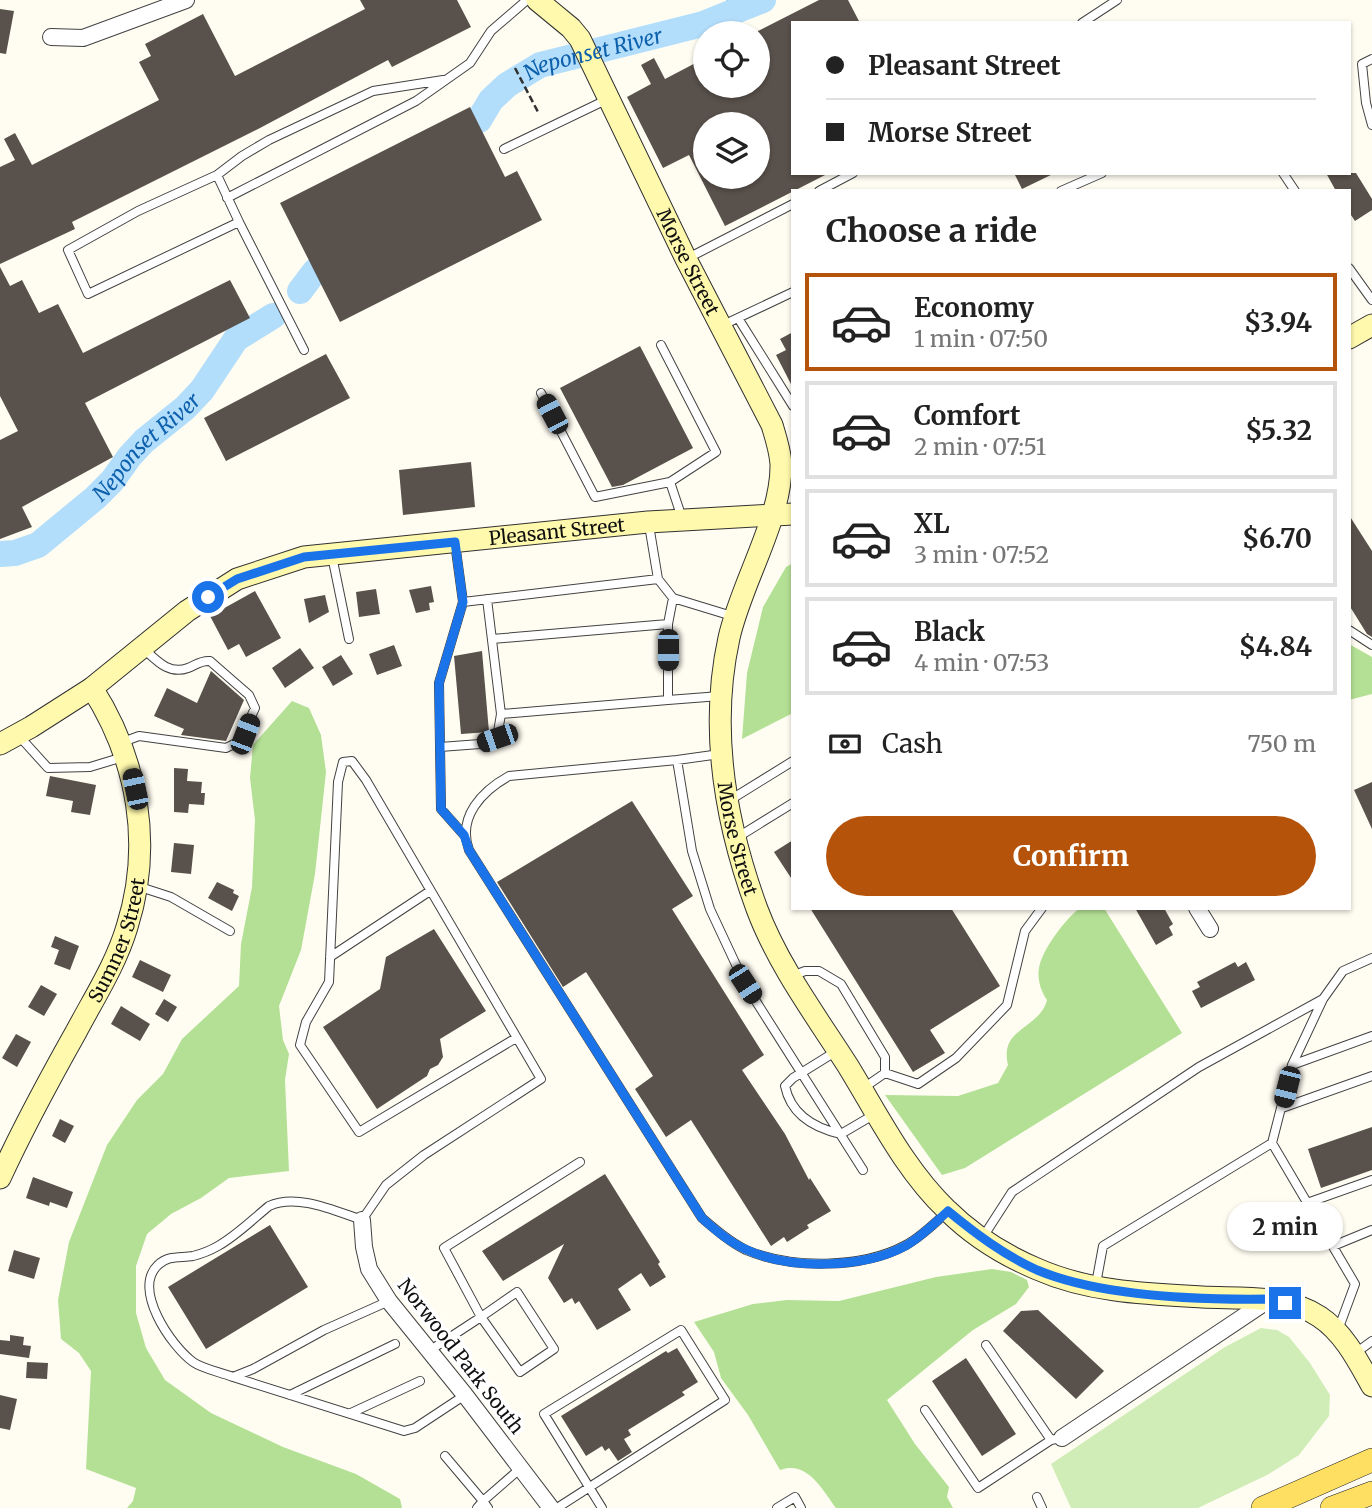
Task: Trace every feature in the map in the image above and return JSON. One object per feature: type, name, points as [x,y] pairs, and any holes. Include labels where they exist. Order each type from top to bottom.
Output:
[{"type":"main road","points":[[1263,1508],[1372,1460]]},
{"type":"main road","points":[[1332,1508],[1372,1493]]},
{"type":"street","points":[[51,37],[83,38],[186,0]]},
{"type":"street","name":"Morse Street","points":[[537,0],[580,39],[686,259],[729,322],[772,425],[779,449],[779,484],[783,514],[734,617],[721,695],[720,754],[735,838],[759,913],[792,976],[911,1168],[948,1211],[982,1239],[1038,1270],[1096,1287],[1166,1295],[1270,1299],[1300,1306],[1320,1317],[1337,1333],[1354,1354],[1372,1385]]},
{"type":"street","points":[[1351,337],[1372,325]]},
{"type":"street","name":"Pleasant Street","points":[[9,739],[92,688],[187,611],[237,579],[304,557],[648,522],[783,514]]},
{"type":"street","name":"Sumner Street","points":[[0,1178],[41,1094],[108,972],[127,927],[137,886],[141,853],[139,811],[123,749],[109,714],[92,688]]},
{"type":"street","points":[[1199,910],[1210,929]]},
{"type":"street","name":"Norwood Park South","points":[[362,1220],[369,1269],[389,1301],[522,1467],[551,1508]]},
{"type":"street","points":[[1056,1439],[1270,1299]]},
{"type":"lane","points":[[227,198],[416,101],[470,63],[491,31],[527,0]]},
{"type":"lane","points":[[1085,21],[1117,0]]},
{"type":"lane","points":[[1372,60],[1362,64],[1366,103],[1372,124]]},
{"type":"lane","points":[[239,222],[88,294],[68,250],[138,211],[217,175],[269,140],[373,91],[443,80]]},
{"type":"lane","points":[[504,149],[608,99]]},
{"type":"lane","points":[[217,175],[304,350]]},
{"type":"lane","points":[[822,189],[849,175]]},
{"type":"lane","points":[[1066,189],[1097,175]]},
{"type":"lane","points":[[686,259],[791,205]]},
{"type":"lane","points":[[1351,271],[1372,300]]},
{"type":"lane","points":[[791,293],[729,322],[791,404]]},
{"type":"lane","points":[[541,393],[595,497],[670,482],[716,452],[660,345]]},
{"type":"lane","points":[[670,482],[683,521]]},
{"type":"lane","points":[[648,522],[658,579],[673,598],[734,617]]},
{"type":"lane","points":[[455,542],[463,602],[439,683],[441,809],[464,835],[469,850],[702,1218],[721,1235],[745,1249],[798,1264],[857,1261],[887,1254],[907,1245],[948,1211]]},
{"type":"lane","points":[[332,556],[349,639]]},
{"type":"lane","points":[[463,602],[658,579]]},
{"type":"lane","points":[[668,700],[668,624],[673,598]]},
{"type":"lane","points":[[440,747],[480,744],[497,738],[501,714],[487,599]]},
{"type":"lane","points":[[492,639],[668,624]]},
{"type":"lane","points":[[1351,631],[1372,645]]},
{"type":"lane","points":[[9,739],[48,768],[90,767],[123,749],[139,736],[226,748],[240,741],[255,708],[249,695],[210,661],[204,660],[189,668],[172,670],[164,667],[141,647]]},
{"type":"lane","points":[[501,714],[721,695]]},
{"type":"lane","points":[[464,835],[466,823],[478,802],[493,785],[509,776],[677,761],[720,754]]},
{"type":"lane","points":[[465,1395],[415,1428],[404,1431],[233,1377],[194,1363],[182,1352],[156,1316],[148,1285],[153,1270],[166,1259],[194,1255],[219,1245],[279,1202],[301,1203],[362,1220],[386,1185],[424,1155],[541,1079],[366,780],[352,761],[343,762],[338,782],[328,982],[306,1022],[300,1045],[359,1132],[516,1038]]},
{"type":"lane","points":[[677,761],[692,851],[710,909],[745,984],[863,1170]]},
{"type":"lane","points":[[727,801],[791,762]]},
{"type":"lane","points":[[735,838],[791,804]]},
{"type":"lane","points":[[137,886],[171,897],[230,931]]},
{"type":"lane","points":[[330,957],[430,891]]},
{"type":"lane","points":[[885,1073],[918,1084],[956,1058],[999,1013],[1007,1004],[1025,931],[1041,910]]},
{"type":"lane","points":[[1096,1287],[1102,1246],[1272,1143],[1292,1065],[1323,999],[1343,971],[1372,958]]},
{"type":"lane","points":[[792,976],[805,971],[819,971],[841,984],[885,1057],[885,1073]]},
{"type":"lane","points":[[982,1239],[1012,1192],[1199,1067],[1323,999]]},
{"type":"lane","points":[[1292,1065],[1372,1036]]},
{"type":"lane","points":[[838,1050],[785,1086],[792,1104],[810,1123],[826,1131],[841,1134],[877,1113]]},
{"type":"lane","points":[[862,1089],[885,1073]]},
{"type":"lane","points":[[1282,1108],[1372,1076]]},
{"type":"lane","points":[[1272,1143],[1355,1284],[1337,1333]]},
{"type":"lane","points":[[429,1350],[481,1317],[517,1292],[555,1349],[520,1373],[481,1317],[444,1248],[580,1162]]},
{"type":"lane","points":[[1307,1203],[1372,1180]]},
{"type":"lane","points":[[1333,1246],[1372,1230]]},
{"type":"lane","points":[[233,1377],[324,1330],[389,1301]]},
{"type":"lane","points":[[557,1508],[590,1487],[725,1400],[681,1330],[544,1414],[590,1487],[602,1508]]},
{"type":"lane","points":[[1354,1354],[1372,1341]]},
{"type":"lane","points":[[290,1395],[395,1345]]},
{"type":"lane","points":[[925,1410],[978,1488],[1056,1439],[986,1345]]},
{"type":"lane","points":[[351,1413],[419,1381]]},
{"type":"lane","points":[[445,1456],[483,1506],[522,1467]]},
{"type":"lane","points":[[777,1508],[795,1497],[801,1508]]},
{"type":"lane","points":[[1037,1497],[1042,1508]]},
{"type":"path","points":[[515,68],[538,112]]},
{"type":"green space","points":[[791,564],[791,714],[742,739],[747,673],[763,607],[786,567]]},
{"type":"green space","points":[[1351,645],[1372,657],[1372,694],[1351,699]]},
{"type":"green space","points":[[292,701],[309,708],[321,735],[326,772],[315,874],[301,950],[279,1006],[283,1040],[289,1054],[285,1080],[289,1171],[229,1178],[201,1198],[171,1214],[147,1234],[136,1266],[136,1313],[146,1348],[165,1380],[211,1413],[283,1447],[356,1474],[400,1499],[402,1508],[127,1508],[133,1501],[136,1488],[86,1469],[91,1371],[79,1353],[61,1339],[58,1300],[69,1242],[107,1145],[137,1100],[163,1074],[182,1039],[239,986],[241,944],[252,887],[255,820],[250,778],[253,745]]},
{"type":"green space","points":[[1078,910],[1105,910],[1182,1033],[965,1168],[942,1175],[885,1095],[958,1096],[998,1083],[1008,1065],[1009,1043],[1043,1010],[1047,1000],[1039,977],[1041,961],[1049,944]]},
{"type":"green space","points":[[992,1269],[1011,1272],[1027,1280],[1029,1287],[1016,1304],[973,1330],[887,1400],[915,1444],[949,1487],[947,1497],[953,1508],[836,1508],[806,1473],[790,1468],[780,1470],[748,1415],[721,1378],[714,1352],[694,1322],[753,1304],[787,1300],[839,1301],[936,1277]]},
{"type":"green space","points":[[1261,1328],[1277,1330],[1289,1337],[1310,1363],[1330,1395],[1329,1416],[1299,1455],[1267,1475],[1198,1508],[1071,1508],[1051,1464],[1225,1347]]},
{"type":"building","points":[[360,0],[457,0],[471,27],[392,67],[388,60],[260,128],[72,222],[75,229],[0,264],[0,167],[15,160],[4,139],[15,133],[32,165],[159,100],[139,62],[151,56],[145,44],[203,14],[235,76],[365,9]]},
{"type":"building","points":[[819,0],[848,0],[859,21],[791,21],[791,175],[825,175],[798,189],[791,189],[791,192],[725,226],[706,189],[770,189],[770,112],[693,112],[693,163],[689,155],[663,168],[627,97],[651,84],[641,65],[654,58],[665,79],[693,64],[693,98],[770,98],[770,25]]},
{"type":"building","points":[[0,9],[14,11],[6,54],[0,53]]},
{"type":"building","points":[[470,107],[505,177],[517,171],[542,220],[340,322],[280,203]]},
{"type":"building","points":[[1356,173],[1372,199],[1372,210],[1355,221],[1351,215],[1351,189],[1335,189],[1327,175]]},
{"type":"building","points":[[1015,175],[1051,175],[1022,189]]},
{"type":"building","points":[[0,267],[10,286],[22,280],[39,313],[58,304],[83,353],[230,280],[250,318],[85,403],[113,457],[22,507],[32,527],[0,539],[0,440],[18,431],[0,396]]},
{"type":"building","points":[[791,333],[791,384],[776,355],[786,350],[780,339]]},
{"type":"building","points":[[640,346],[693,448],[623,485],[612,487],[560,388]]},
{"type":"building","points":[[326,354],[350,398],[226,461],[204,418]]},
{"type":"building","points":[[471,462],[475,507],[403,515],[399,470]]},
{"type":"building","points":[[1351,518],[1372,551],[1372,637],[1367,634],[1351,608]]},
{"type":"building","points":[[431,586],[434,602],[429,603],[430,610],[416,613],[409,590]]},
{"type":"building","points":[[376,589],[380,614],[359,617],[356,592]]},
{"type":"building","points":[[255,591],[281,638],[246,657],[239,644],[228,650],[210,616]]},
{"type":"building","points":[[325,595],[329,612],[309,623],[304,599]]},
{"type":"building","points":[[394,645],[402,666],[377,675],[369,654]]},
{"type":"building","points":[[300,648],[314,668],[285,688],[272,668]]},
{"type":"building","points":[[482,651],[489,732],[461,734],[454,656]]},
{"type":"building","points":[[341,655],[353,674],[333,686],[322,667]]},
{"type":"building","points":[[211,671],[244,700],[226,741],[181,735],[184,729],[154,716],[167,688],[197,703]]},
{"type":"building","points":[[174,768],[188,769],[187,781],[202,782],[204,805],[189,804],[188,813],[174,812]]},
{"type":"building","points":[[50,776],[96,785],[90,815],[71,812],[73,801],[46,796]]},
{"type":"building","points":[[1372,782],[1372,829],[1354,790]]},
{"type":"building","points":[[632,801],[693,896],[672,909],[764,1055],[742,1070],[785,1134],[809,1180],[810,1178],[831,1211],[807,1225],[809,1228],[787,1242],[784,1237],[771,1246],[691,1120],[666,1137],[635,1089],[653,1076],[586,972],[563,987],[497,882]]},
{"type":"building","points":[[791,841],[791,878],[774,852]]},
{"type":"building","points":[[174,843],[194,845],[191,874],[171,872]]},
{"type":"building","points":[[217,882],[234,890],[233,893],[239,896],[232,911],[208,898]]},
{"type":"building","points":[[811,910],[952,910],[1000,986],[930,1030],[945,1053],[913,1072]]},
{"type":"building","points":[[1136,910],[1165,910],[1173,924],[1169,927],[1173,935],[1156,945]]},
{"type":"building","points":[[434,929],[486,1011],[440,1039],[443,1057],[438,1065],[430,1069],[427,1076],[377,1109],[323,1027],[380,989],[386,957]]},
{"type":"building","points":[[55,936],[79,946],[70,970],[54,964],[59,950],[51,947]]},
{"type":"building","points":[[140,960],[171,975],[163,992],[132,977]]},
{"type":"building","points":[[1235,962],[1238,967],[1246,962],[1255,980],[1201,1008],[1192,991],[1200,987],[1197,982]]},
{"type":"building","points":[[41,985],[57,994],[44,1016],[28,1007]]},
{"type":"building","points":[[164,999],[177,1007],[168,1022],[155,1014]]},
{"type":"building","points":[[121,1006],[150,1024],[140,1041],[111,1024]]},
{"type":"building","points":[[16,1034],[31,1042],[17,1067],[2,1058]]},
{"type":"building","points":[[60,1119],[74,1126],[65,1143],[52,1136]]},
{"type":"building","points":[[1372,1127],[1372,1170],[1321,1188],[1308,1149]]},
{"type":"building","points":[[605,1174],[660,1262],[658,1264],[666,1277],[650,1287],[641,1273],[618,1289],[631,1310],[597,1330],[579,1301],[575,1304],[572,1298],[564,1303],[548,1278],[564,1244],[503,1281],[482,1251]]},
{"type":"building","points":[[33,1177],[73,1192],[67,1208],[50,1202],[49,1206],[26,1198]]},
{"type":"building","points":[[270,1225],[308,1287],[206,1349],[168,1287]]},
{"type":"building","points":[[14,1250],[40,1258],[34,1279],[8,1271]]},
{"type":"building","points":[[1038,1310],[1104,1371],[1076,1399],[1003,1331],[1021,1311]]},
{"type":"building","points":[[10,1335],[24,1337],[23,1345],[31,1346],[29,1358],[0,1354],[0,1340],[10,1341]]},
{"type":"building","points":[[677,1348],[698,1382],[682,1392],[685,1395],[628,1430],[631,1435],[624,1439],[632,1452],[618,1461],[609,1448],[605,1451],[602,1446],[586,1456],[561,1416],[666,1351],[668,1353]]},
{"type":"building","points":[[966,1358],[1016,1434],[982,1456],[932,1381]]},
{"type":"building","points":[[27,1362],[48,1363],[47,1379],[26,1378]]},
{"type":"building","points":[[0,1395],[17,1399],[10,1430],[0,1428]]},
{"type":"waterway","points":[[729,0],[739,11]]},
{"type":"waterway","name":"Neponset River","points":[[479,120],[491,100],[507,85],[540,65],[703,24],[763,0]]},
{"type":"waterway","name":"Neponset River","points":[[300,291],[315,271]]},
{"type":"waterway","name":"Neponset River","points":[[0,554],[15,553],[38,545],[95,498],[144,441],[185,408],[202,390],[236,339],[273,316]]},
{"type":"route","points":[[208,597],[237,579],[304,557],[455,542],[463,602],[439,683],[441,809],[464,835],[469,850],[702,1218],[721,1235],[745,1249],[798,1264],[857,1261],[887,1254],[907,1245],[948,1211],[982,1239],[1018,1261],[1077,1283],[1131,1292],[1270,1299],[1285,1303]]}]
